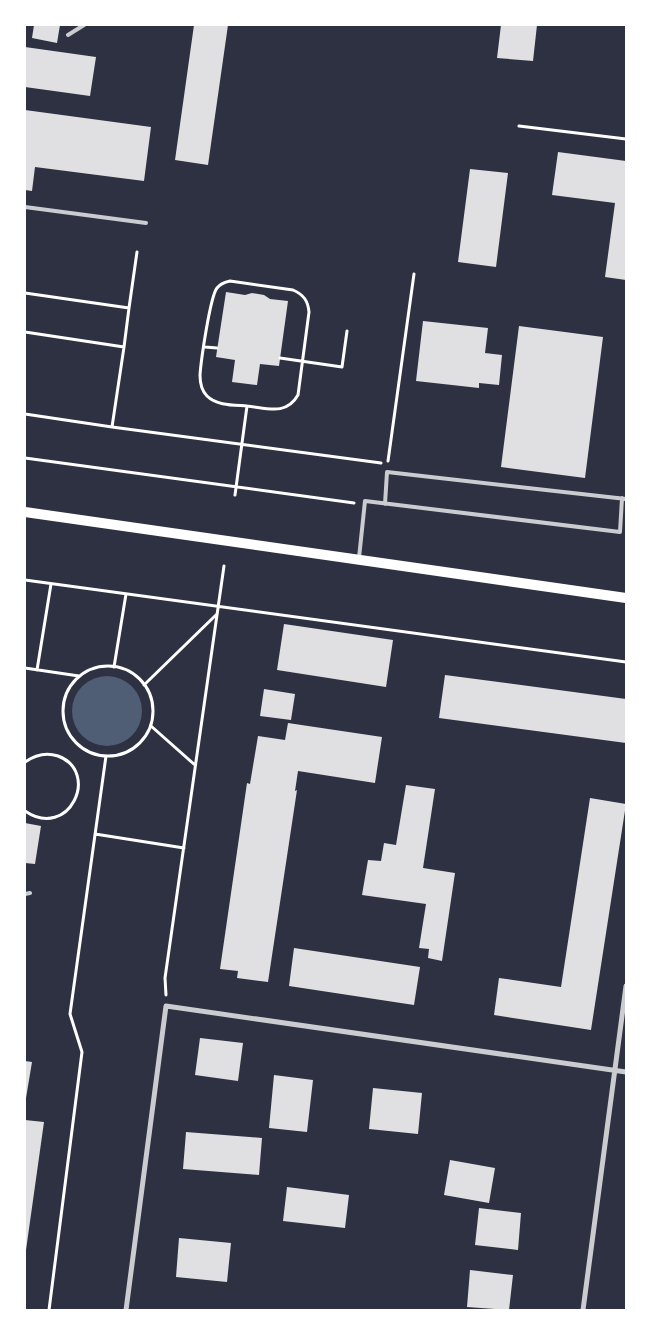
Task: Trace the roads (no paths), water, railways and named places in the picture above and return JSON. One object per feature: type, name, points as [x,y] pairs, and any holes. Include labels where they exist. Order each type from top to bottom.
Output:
[{"type":"main road","points":[[25,512],[626,598]]},
{"type":"street","points":[[583,1310],[626,986]]},
{"type":"street","points":[[126,1310],[166,1006],[626,1072]]},
{"type":"lane","points":[[68,35],[84,25]]},
{"type":"lane","points":[[25,207],[146,223]]},
{"type":"lane","points":[[359,560],[365,501],[384,504],[620,532],[624,498],[387,472],[384,504]]},
{"type":"water","points":[[107,676],[120,679],[132,686],[139,698],[142,711],[139,724],[132,736],[120,743],[107,746],[94,743],[82,736],[75,724],[72,711],[75,698],[82,686],[94,679]]}]
